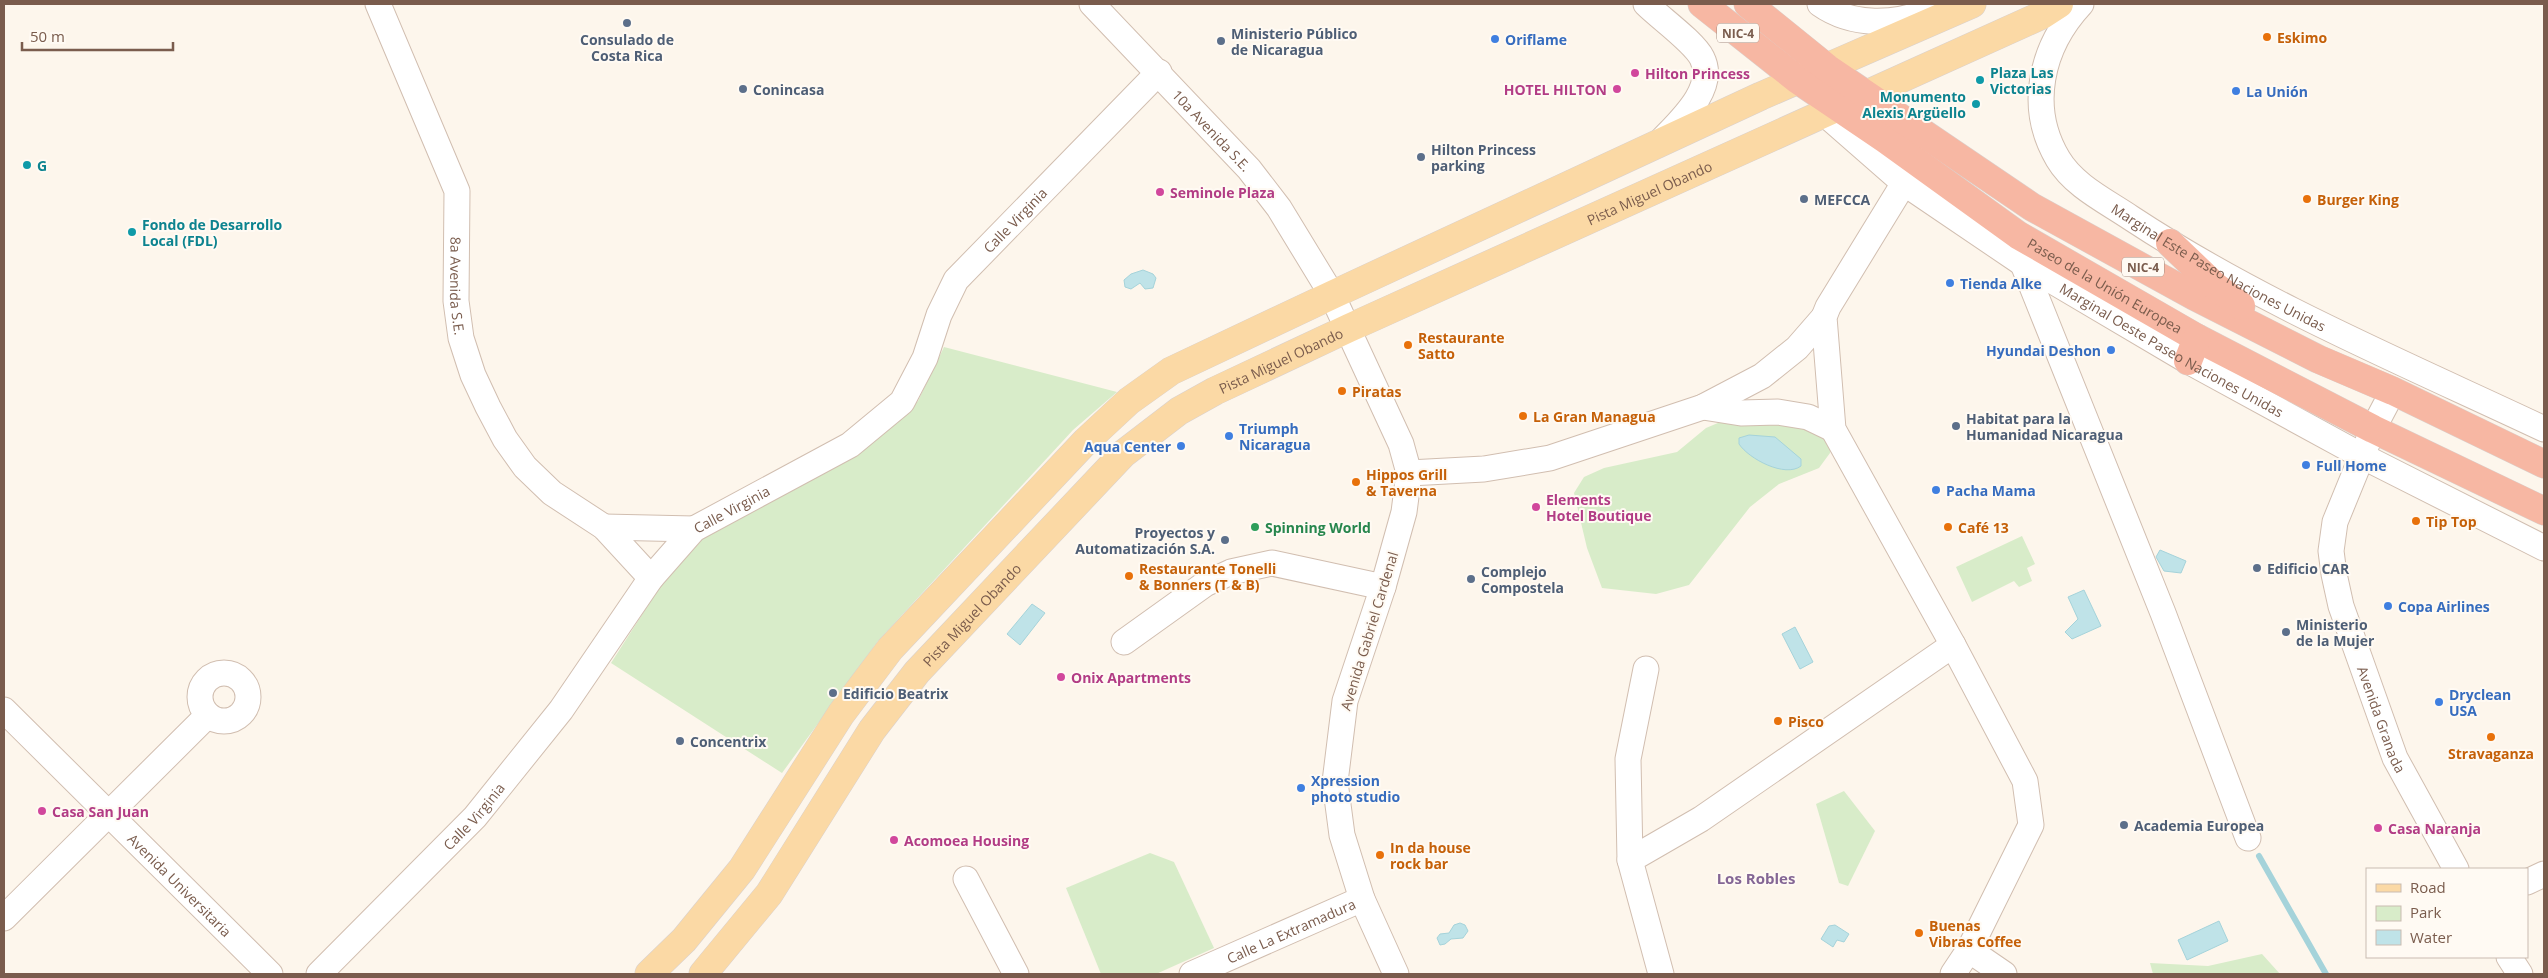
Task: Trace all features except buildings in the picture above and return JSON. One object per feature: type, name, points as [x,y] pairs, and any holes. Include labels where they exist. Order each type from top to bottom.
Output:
[{"type":"highway","name":"Paseo de la Unión Europea","points":[[1702,4],[1798,80],[1831,109],[2193,350],[2373,429],[2544,511]]},
{"type":"highway","name":"NIC-4","points":[[1748,4],[1827,68],[2032,207],[2194,296],[2318,359],[2393,391],[2544,464]]},
{"type":"highway","points":[[2170,243],[2234,302],[2318,359]]},
{"type":"main road","points":[[649,974],[684,940],[742,869],[841,714],[890,649],[1086,441],[1129,401],[1171,371],[1332,295],[1659,143],[1972,4]]},
{"type":"main road","name":"Pista Miguel Obando","points":[[703,974],[769,894],[872,730],[916,672],[1124,454],[1179,411],[1215,391],[1349,328],[2042,15],[2059,4]]},
{"type":"street","name":"10a Avenida S.E.","points":[[1092,4],[1159,72],[1249,169],[1284,215],[1332,295]]},
{"type":"street","points":[[1646,4],[1693,46],[1702,59],[1704,80],[1692,108],[1659,143]]},
{"type":"street","points":[[1820,4],[1851,18],[1891,22],[1909,19],[1947,4]]},
{"type":"street","name":"Marginal Este Paseo Naciones Unidas","points":[[2081,4],[2059,31],[2050,50],[2041,78],[2040,110],[2043,124],[2058,160],[2079,184],[2170,243],[2280,305],[2544,429]]},
{"type":"street","name":"8a Avenida S.E.","points":[[385,6],[457,191],[456,301],[461,338],[473,375],[505,439],[525,467],[552,494],[604,527],[651,578]]},
{"type":"street","name":"Calle Virginia","points":[[320,974],[475,817],[561,710],[651,578],[694,529],[850,445],[902,402],[925,358],[939,315],[956,280],[1159,72]]},
{"type":"street","name":"Marginal Oeste Paseo Naciones Unidas","points":[[1831,109],[1904,183],[2022,263],[2193,350],[2362,456],[2544,548]]},
{"type":"street","points":[[1409,473],[1484,469],[1550,458],[1703,407],[1762,376],[1797,348],[1824,317],[1904,183]]},
{"type":"street","points":[[2018,235],[2022,263],[2163,613],[2248,838]]},
{"type":"street","name":"Avenida Gabriel Cardenal","points":[[1332,295],[1349,328],[1401,444],[1409,473],[1404,512],[1383,587],[1345,701],[1335,782],[1342,835],[1362,899],[1396,974]]},
{"type":"street","points":[[1824,317],[1833,429],[1953,645],[2025,781],[2031,825],[1969,950],[1953,974]]},
{"type":"street","name":"Avenida Granada","points":[[2393,391],[2373,429],[2335,522],[2331,551],[2341,606],[2395,758],[2455,868]]},
{"type":"street","points":[[1703,407],[1741,413],[1778,412],[1808,417],[1833,429]]},
{"type":"street","points":[[604,527],[694,529]]},
{"type":"street","points":[[1124,642],[1205,584],[1231,572],[1272,564],[1383,587]]},
{"type":"street","points":[[1630,860],[1701,819],[1953,645]]},
{"type":"street","points":[[1646,669],[1628,759],[1630,860],[1661,974]]},
{"type":"street","name":"Avenida Universitaria","points":[[4,710],[270,974]]},
{"type":"street","points":[[4,918],[208,715]]},
{"type":"street","points":[[2528,882],[2544,874]]},
{"type":"street","points":[[966,879],[1016,974]]},
{"type":"street","name":"Calle La Extramadura","points":[[1192,974],[1362,899]]},
{"type":"street","points":[[1969,950],[2004,974]]},
{"type":"street","points":[[2510,958],[2520,974]]},
{"type":"green space","points":[[944,347],[1117,392],[1073,430],[878,641],[782,773],[611,663],[672,568],[704,535],[858,451],[918,401]]},
{"type":"green space","points":[[1725,420],[1808,420],[1831,443],[1830,453],[1819,468],[1779,484],[1750,507],[1689,585],[1656,594],[1602,588],[1587,548],[1574,493],[1584,477],[1604,468],[1677,452],[1706,428]]},
{"type":"green space","points":[[2022,536],[2035,564],[2027,568],[2032,581],[2019,587],[2014,581],[1972,602],[1956,567]]},
{"type":"green space","points":[[1844,791],[1875,831],[1848,886],[1839,883],[1816,804]]},
{"type":"green space","points":[[1150,853],[1174,862],[1214,948],[1156,974],[1101,974],[1066,888]]},
{"type":"green space","points":[[2262,954],[2280,974],[2153,974],[2150,963],[2208,966]]},
{"type":"water","points":[[1143,270],[1153,274],[1156,278],[1153,288],[1145,289],[1140,283],[1131,289],[1125,287],[1124,280],[1131,274]]},
{"type":"water","points":[[1749,435],[1775,437],[1801,459],[1801,466],[1786,470],[1759,461],[1739,444],[1739,438]]},
{"type":"water","points":[[2160,550],[2186,561],[2181,573],[2164,571],[2156,557]]},
{"type":"water","points":[[2084,590],[2101,626],[2072,639],[2065,632],[2078,619],[2068,597]]},
{"type":"water","points":[[1032,604],[1045,613],[1020,645],[1007,634]]},
{"type":"water","points":[[1795,627],[1813,662],[1800,669],[1782,634]]},
{"type":"water","points":[[2219,921],[2228,941],[2187,960],[2178,940]]},
{"type":"water","points":[[1460,923],[1465,925],[1468,931],[1463,938],[1451,939],[1445,944],[1440,945],[1437,938],[1440,934],[1449,933],[1454,925]]},
{"type":"water","points":[[1835,925],[1849,934],[1844,942],[1837,940],[1833,947],[1821,939],[1829,926]]},
{"type":"waterway","points":[[2259,856],[2326,974]]},
{"type":"place","name":"Consulado de Costa Rica","points":[[627,23]]},
{"type":"place","name":"Eskimo","points":[[2267,37]]},
{"type":"place","name":"Oriflame","points":[[1495,39]]},
{"type":"place","name":"Ministerio Público de Nicaragua","points":[[1221,41]]},
{"type":"place","name":"Hilton Princess","points":[[1635,73]]},
{"type":"place","name":"Plaza Las Victorias","points":[[1980,80]]},
{"type":"place","name":"Conincasa","points":[[743,89]]},
{"type":"place","name":"HOTEL HILTON","points":[[1617,89]]},
{"type":"place","name":"La Unión","points":[[2236,91]]},
{"type":"place","name":"Monumento Alexis Argüello","points":[[1976,104]]},
{"type":"place","name":"Hilton Princess parking","points":[[1421,157]]},
{"type":"place","name":"G","points":[[27,165]]},
{"type":"place","name":"Seminole Plaza","points":[[1160,192]]},
{"type":"place","name":"MEFCCA","points":[[1804,199]]},
{"type":"place","name":"Burger King","points":[[2307,199]]},
{"type":"place","name":"Fondo de Desarrollo Local (FDL)","points":[[132,232]]},
{"type":"place","name":"Tienda Alke","points":[[1950,283]]},
{"type":"place","name":"Restaurante Satto","points":[[1408,345]]},
{"type":"place","name":"Hyundai Deshon","points":[[2111,350]]},
{"type":"place","name":"Piratas","points":[[1342,391]]},
{"type":"place","name":"La Gran Managua","points":[[1523,416]]},
{"type":"place","name":"Habitat para la Humanidad Nicaragua","points":[[1956,426]]},
{"type":"place","name":"Triumph Nicaragua","points":[[1229,436]]},
{"type":"place","name":"Aqua Center","points":[[1181,446]]},
{"type":"place","name":"Full Home","points":[[2306,465]]},
{"type":"place","name":"Hippos Grill & Taverna","points":[[1356,482]]},
{"type":"place","name":"Pacha Mama","points":[[1936,490]]},
{"type":"place","name":"Elements Hotel Boutique","points":[[1536,507]]},
{"type":"place","name":"Tip Top","points":[[2416,521]]},
{"type":"place","name":"Spinning World","points":[[1255,527]]},
{"type":"place","name":"Café 13","points":[[1948,527]]},
{"type":"place","name":"Proyectos y Automatización S.A.","points":[[1225,540]]},
{"type":"place","name":"Edificio CAR","points":[[2257,568]]},
{"type":"place","name":"Restaurante Tonelli & Bonners (T & B)","points":[[1129,576]]},
{"type":"place","name":"Complejo Compostela","points":[[1471,579]]},
{"type":"place","name":"Copa Airlines","points":[[2388,606]]},
{"type":"place","name":"Ministerio de la Mujer","points":[[2286,632]]},
{"type":"place","name":"Onix Apartments","points":[[1061,677]]},
{"type":"place","name":"Edificio Beatrix","points":[[833,693]]},
{"type":"place","name":"Dryclean USA","points":[[2439,702]]},
{"type":"place","name":"Pisco","points":[[1778,721]]},
{"type":"place","name":"Stravaganza","points":[[2491,737]]},
{"type":"place","name":"Concentrix","points":[[680,741]]},
{"type":"place","name":"Xpression photo studio","points":[[1301,788]]},
{"type":"place","name":"Casa San Juan","points":[[42,811]]},
{"type":"place","name":"Academia Europea","points":[[2124,825]]},
{"type":"place","name":"Casa Naranja","points":[[2378,828]]},
{"type":"place","name":"Acomoea Housing","points":[[894,840]]},
{"type":"place","name":"In da house rock bar","points":[[1380,855]]},
{"type":"place","name":"Buenas Vibras Coffee","points":[[1919,933]]},
{"type":"district","name":"Los Robles","points":[[1756,878]]}]
